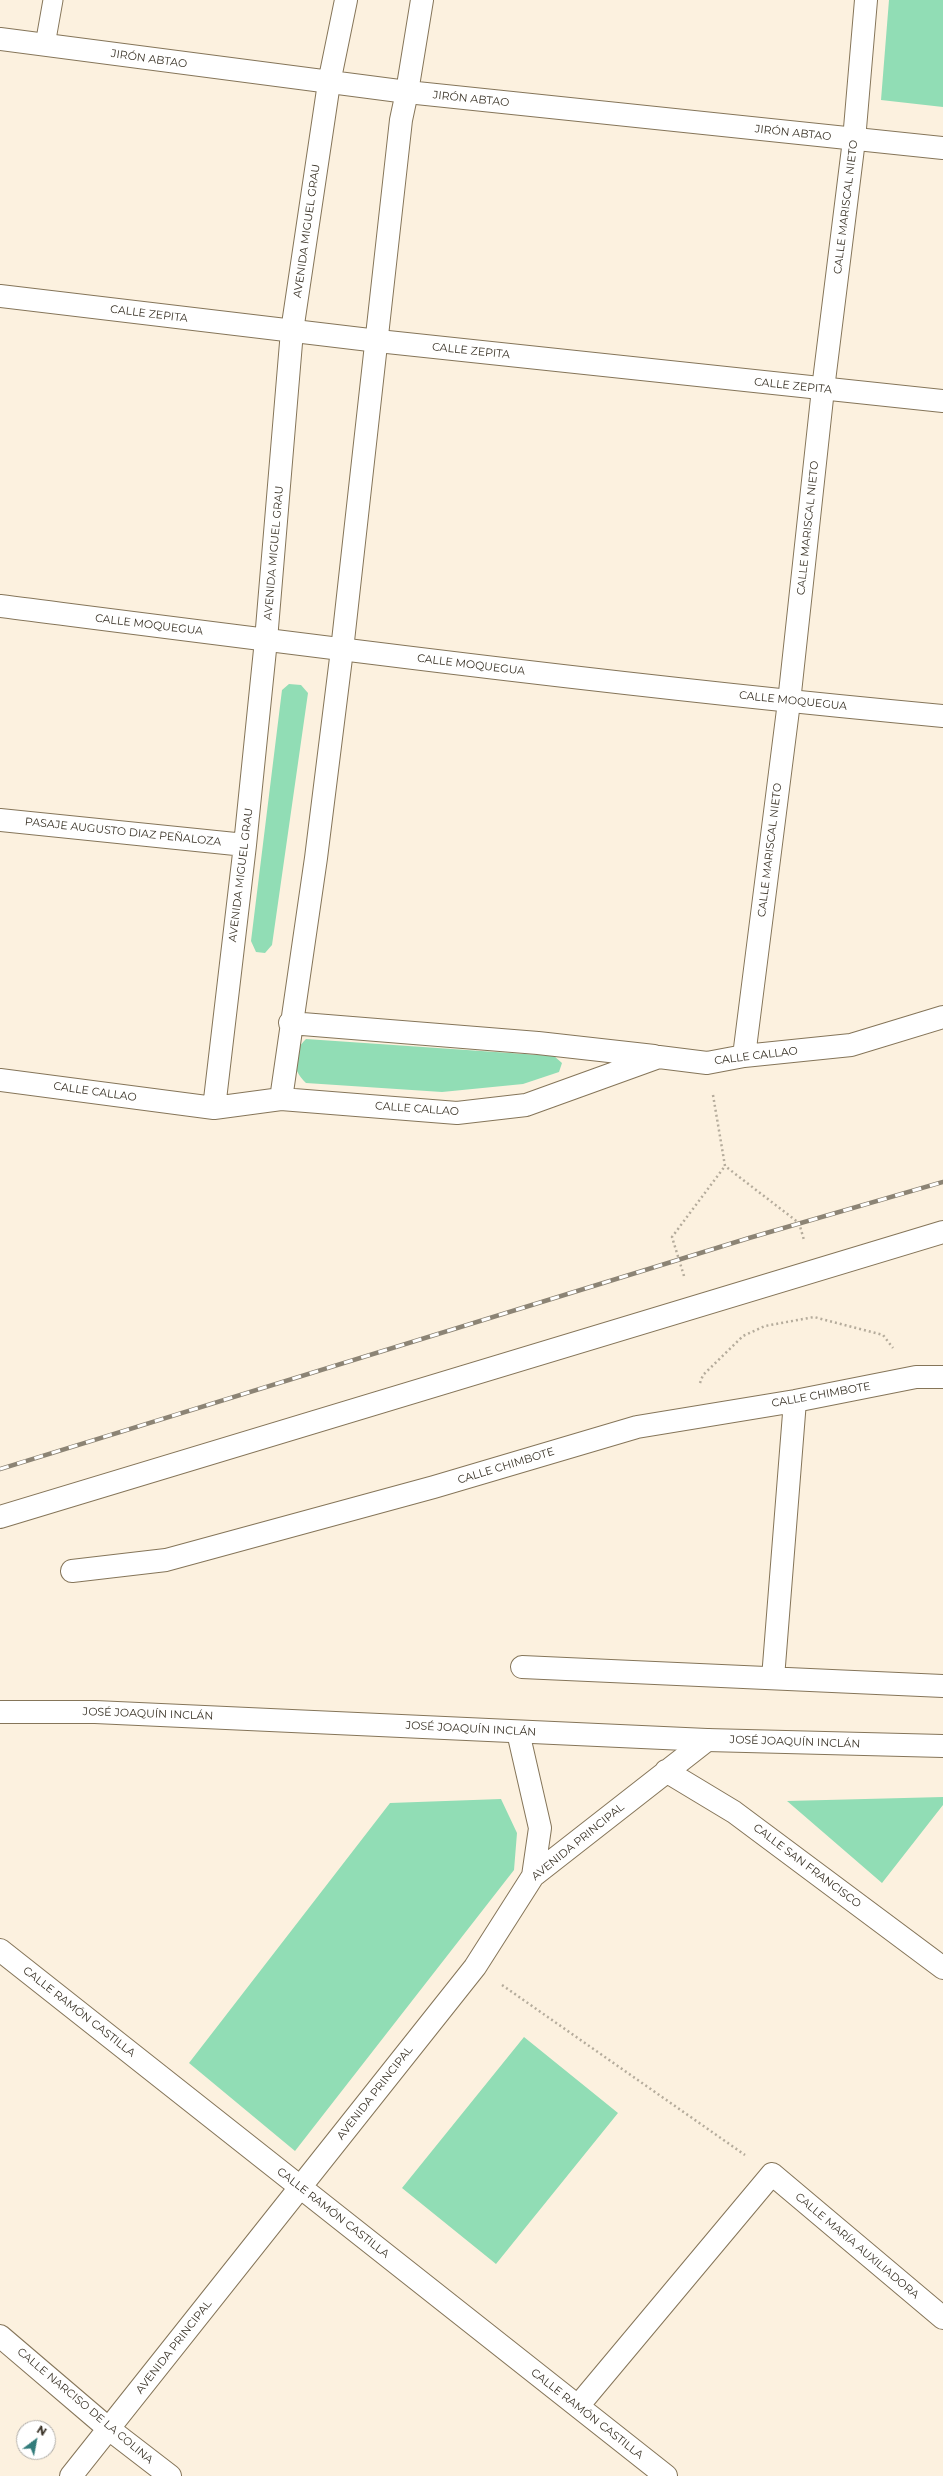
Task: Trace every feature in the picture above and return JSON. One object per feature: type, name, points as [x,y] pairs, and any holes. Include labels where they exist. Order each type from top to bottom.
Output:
[{"type":"street","name":"AVENIDA MIGUEL GRAU","points":[[214,1108],[245,845],[266,640],[292,331],[329,83],[346,0]]},
{"type":"street","points":[[281,1099],[290,1023],[316,858],[342,650],[402,120],[422,0]]},
{"type":"street","name":"CALLE MARISCAL NIETO","points":[[744,1056],[789,702],[823,389],[854,140],[866,0]]},
{"type":"street","name":"JIRÓN ABTAO","points":[[0,39],[329,83],[854,140],[943,148]]},
{"type":"street","name":"CALLE ZEPITA","points":[[0,296],[378,341],[943,401]]},
{"type":"street","name":"CALLE MOQUEGUA","points":[[0,606],[342,650],[789,702],[943,716]]},
{"type":"street","name":"PASAJE AUGUSTO DIAZ PEÑALOZA","points":[[0,820],[245,845]]},
{"type":"street","name":"CALLE CALLAO","points":[[0,1080],[214,1108],[281,1099],[457,1113],[526,1105],[659,1057],[707,1063],[744,1056],[851,1045],[943,1017]]},
{"type":"street","points":[[290,1023],[538,1043],[659,1057]]},
{"type":"street","points":[[0,1517],[943,1232]]},
{"type":"street","name":"CALLE CHIMBOTE","points":[[72,1571],[166,1560],[434,1487],[636,1427],[685,1417],[796,1400],[916,1377],[943,1377]]},
{"type":"street","points":[[773,1678],[796,1400]]},
{"type":"street","points":[[522,1667],[943,1686]]},
{"type":"street","name":"JOSÉ JOAQUÍN INCLÁN","points":[[0,1712],[103,1712],[707,1740],[943,1746]]},
{"type":"street","points":[[518,1732],[540,1828],[533,1876]]},
{"type":"street","name":"AVENIDA PRINCIPAL","points":[[71,2476],[475,1967],[533,1876],[707,1740]]},
{"type":"street","name":"CALLE SAN FRANCISCO","points":[[666,1771],[734,1812],[943,1968]]},
{"type":"street","name":"CALLE RAMÓN CASTILLA","points":[[0,1950],[666,2476]]},
{"type":"street","points":[[578,2406],[772,2174]]},
{"type":"street","name":"CALLE MARÍA AUXILIADORA","points":[[772,2174],[943,2318]]},
{"type":"street","name":"CALLE NARCISO DE LA COLINA","points":[[0,2336],[109,2429],[170,2476]]},
{"type":"lane","points":[[45,45],[53,0]]},
{"type":"path","points":[[707,1063],[725,1166],[799,1223],[814,1271]]},
{"type":"path","points":[[694,1307],[672,1237],[725,1166]]},
{"type":"path","points":[[685,1417],[703,1375],[743,1336],[766,1326],[807,1318],[814,1317],[883,1335],[916,1377]]},
{"type":"path","points":[[475,1967],[772,2174]]},
{"type":"green space","points":[[889,0],[943,0],[943,107],[881,100]]},
{"type":"green space","points":[[289,684],[301,685],[308,693],[272,945],[265,953],[256,952],[251,941],[282,690]]},
{"type":"green space","points":[[306,1039],[554,1056],[562,1063],[559,1072],[523,1084],[442,1092],[306,1083],[295,1066],[295,1056]]},
{"type":"green space","points":[[943,1797],[943,1805],[882,1883],[787,1801]]},
{"type":"green space","points":[[501,1799],[517,1833],[514,1870],[295,2151],[189,2063],[390,1803]]},
{"type":"green space","points":[[524,2037],[618,2113],[496,2264],[402,2188]]},
{"type":"railway","points":[[0,1469],[749,1238],[943,1182]]}]
